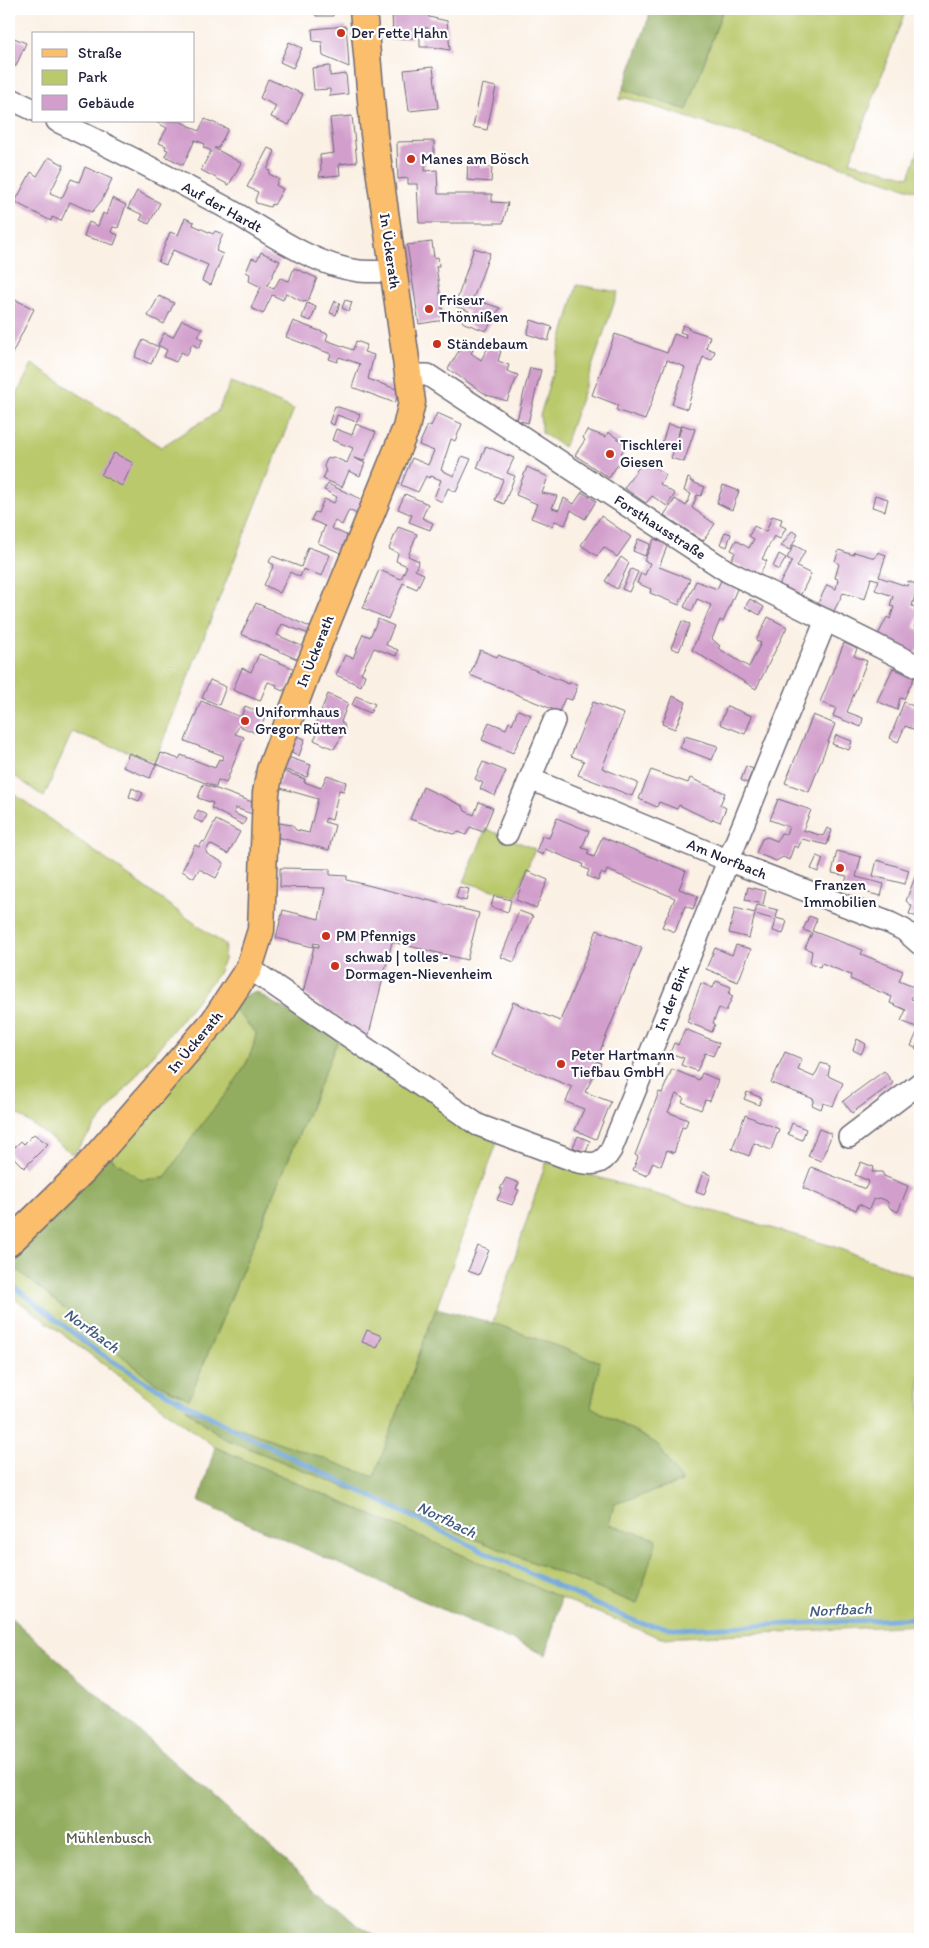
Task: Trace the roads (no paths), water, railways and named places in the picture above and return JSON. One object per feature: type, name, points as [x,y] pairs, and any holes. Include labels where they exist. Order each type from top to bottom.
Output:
[{"type":"main road","name":"In Ückerath","points":[[9,1243],[84,1170],[214,1021],[250,968],[261,930],[266,793],[270,770],[307,672],[406,428],[412,402],[410,375],[393,272],[374,134],[363,9]]},
{"type":"street","points":[[9,98],[32,109]]},
{"type":"street","name":"Auf der Hardt","points":[[59,122],[223,206],[292,246],[329,263],[358,271],[393,272]]},
{"type":"street","name":"Forsthausstraße","points":[[410,375],[428,375],[727,571],[920,668]]},
{"type":"street","name":"In der Birk","points":[[250,968],[478,1125],[575,1161],[590,1165],[602,1162],[611,1150],[727,860],[826,620]]},
{"type":"street","points":[[507,834],[554,721]]},
{"type":"street","name":"Am Norfbach","points":[[530,779],[727,860],[890,923],[904,930],[920,944]]},
{"type":"street","points":[[849,1137],[920,1083]]},
{"type":"waterway","name":"Norfbach","points":[[9,1283],[94,1349],[149,1384],[236,1430],[445,1533],[640,1623],[678,1629],[920,1618]]},
{"type":"place","name":"Der Fette Hahn","points":[[341,33]]},
{"type":"place","name":"Manes am Bösch","points":[[411,159]]},
{"type":"place","name":"Friseur Thönnißen","points":[[429,309]]},
{"type":"place","name":"Ständebaum","points":[[437,344]]},
{"type":"place","name":"Tischlerei Giesen","points":[[610,454]]},
{"type":"place","name":"Uniformhaus Gregor Rütten","points":[[245,721]]},
{"type":"place","name":"Franzen Immobilien","points":[[840,868]]},
{"type":"place","name":"PM Pfennigs","points":[[326,936]]},
{"type":"place","name":"schwab | tolles - Dormagen-Nievenheim","points":[[335,966]]},
{"type":"place","name":"Peter Hartmann Tiefbau GmbH","points":[[561,1064]]},
{"type":"park label","name":"Mühlenbusch","points":[[109,1838]]}]
